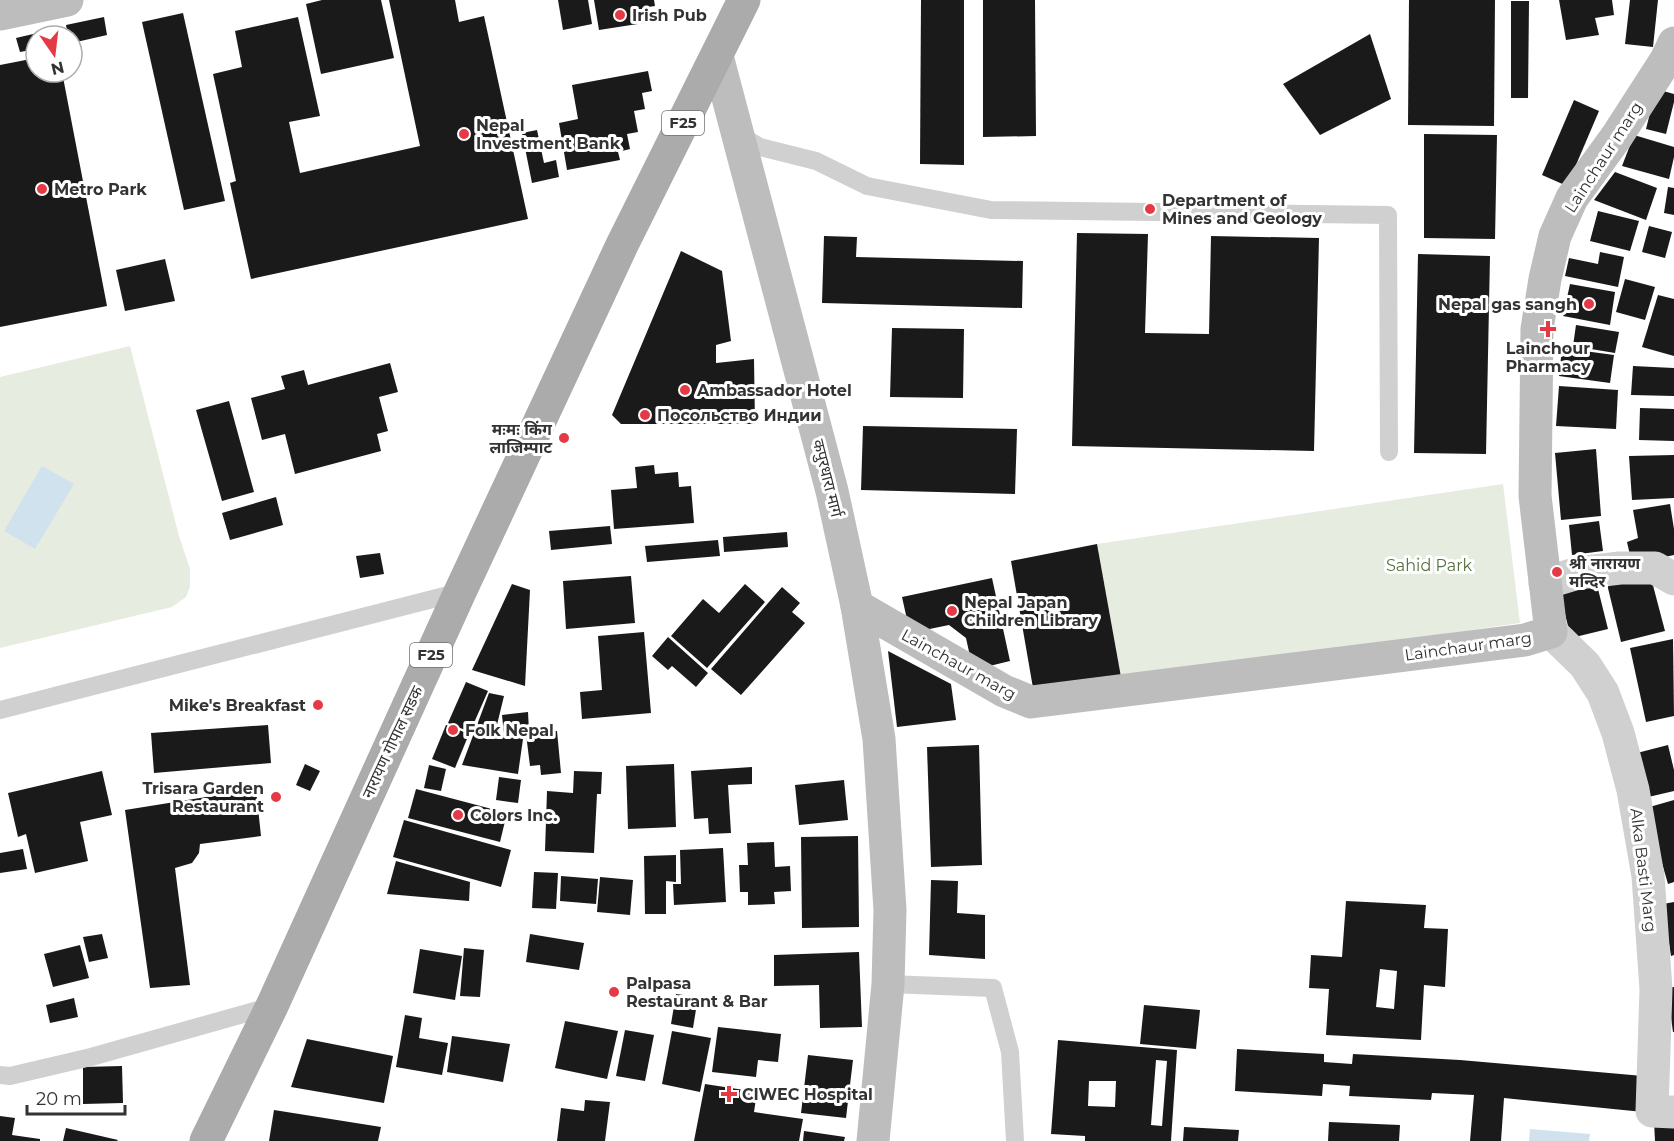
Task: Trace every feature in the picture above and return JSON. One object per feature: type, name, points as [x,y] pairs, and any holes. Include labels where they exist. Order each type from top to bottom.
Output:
[{"type":"main road","name":"F25","points":[[717,56],[744,0]]},
{"type":"main road","name":"नारायण गोपाल सडक","points":[[206,1141],[272,1006],[460,592],[622,245],[717,56]]},
{"type":"street","points":[[0,14],[67,0]]},
{"type":"street","name":"कपुरधारा मार्ग","points":[[717,56],[832,490],[857,606],[879,739],[890,910],[888,984],[873,1141]]},
{"type":"street","name":"Lainchaur marg","points":[[857,606],[1004,691],[1031,702],[1525,639],[1551,632],[1535,496],[1537,329],[1550,257],[1555,236],[1572,198],[1671,61]]},
{"type":"street","points":[[1545,583],[1578,573],[1620,568],[1655,568],[1674,579]]},
{"type":"street","name":"Alka Basti Marg","points":[[1551,632],[1586,665],[1603,693],[1618,733],[1633,790],[1648,876],[1656,989],[1652,1111],[1674,1112]]},
{"type":"lane","points":[[737,133],[760,147],[816,161],[867,186],[991,210],[1388,214],[1389,452]]},
{"type":"lane","points":[[0,710],[460,592]]},
{"type":"lane","points":[[888,984],[993,988],[1010,1052],[1015,1141]]},
{"type":"lane","points":[[0,1075],[10,1076],[91,1057],[272,1006]]},
{"type":"green space","points":[[130,346],[179,536],[190,569],[190,587],[186,597],[172,607],[0,648],[0,377]]},
{"type":"green space","name":"Sahid Park","points":[[1503,484],[1520,623],[1212,667],[1121,677],[1097,544]]},
{"type":"water","points":[[42,466],[74,484],[35,549],[4,531]]},
{"type":"water","points":[[1530,1129],[1590,1134],[1589,1141],[1529,1141]]},
{"type":"building","points":[[322,0],[381,0],[394,58],[321,74],[306,4]]},
{"type":"building","name":"Nepal Investment Bank","points":[[389,0],[455,0],[459,22],[484,16],[528,219],[251,279],[230,183],[236,181],[213,74],[242,67],[235,31],[298,17],[320,116],[289,122],[300,173],[420,146]]},
{"type":"building","points":[[558,0],[588,0],[592,24],[563,30]]},
{"type":"building","name":"Irish Pub","points":[[594,0],[654,0],[655,6],[642,8],[644,23],[599,30]]},
{"type":"building","points":[[921,0],[964,0],[964,165],[920,164]]},
{"type":"building","points":[[983,0],[1035,0],[1036,136],[983,137]]},
{"type":"building","points":[[1409,0],[1495,0],[1494,126],[1408,125]]},
{"type":"building","points":[[1559,0],[1612,0],[1614,15],[1595,18],[1599,35],[1566,40]]},
{"type":"building","points":[[1630,0],[1658,0],[1653,47],[1625,44]]},
{"type":"building","points":[[1511,1],[1529,1],[1528,98],[1511,98]]},
{"type":"building","points":[[183,13],[225,201],[184,210],[142,22]]},
{"type":"building","points":[[104,17],[107,35],[84,40],[84,24],[71,24]]},
{"type":"building","points":[[1370,34],[1391,99],[1320,135],[1283,84]]},
{"type":"building","points":[[24,36],[24,51],[20,52],[16,38]]},
{"type":"building","name":"Metro Park","points":[[24,60],[24,84],[64,84],[107,306],[0,327],[0,65]]},
{"type":"building","points":[[648,71],[652,91],[642,93],[645,109],[634,111],[638,132],[627,134],[630,149],[618,152],[620,160],[567,170],[559,123],[578,119],[572,85]]},
{"type":"building","points":[[1656,89],[1674,94],[1666,134],[1646,129]]},
{"type":"building","points":[[1574,100],[1599,111],[1567,186],[1542,175]]},
{"type":"building","points":[[537,130],[544,163],[556,160],[559,177],[532,183],[522,133]]},
{"type":"building","points":[[1424,134],[1497,135],[1495,239],[1424,238]]},
{"type":"building","points":[[1634,135],[1674,147],[1669,179],[1622,166]]},
{"type":"building","points":[[1615,172],[1657,188],[1646,220],[1594,200]]},
{"type":"building","points":[[1668,187],[1674,188],[1674,215],[1664,213]]},
{"type":"building","points":[[1598,211],[1639,221],[1630,251],[1590,241]]},
{"type":"building","points":[[1649,226],[1672,232],[1665,258],[1642,252]]},
{"type":"building","points":[[1077,233],[1148,234],[1145,333],[1209,334],[1211,236],[1319,238],[1314,451],[1072,446]]},
{"type":"building","points":[[824,236],[857,237],[856,257],[1023,261],[1022,308],[822,303]]},
{"type":"building","points":[[681,251],[722,271],[731,341],[716,345],[716,363],[754,359],[755,424],[621,424],[612,415]]},
{"type":"building","points":[[1600,252],[1624,257],[1618,287],[1565,276],[1569,258],[1598,264]]},
{"type":"building","points":[[1418,254],[1490,256],[1486,454],[1414,453]]},
{"type":"building","points":[[165,259],[175,301],[125,311],[116,270]]},
{"type":"building","points":[[1625,279],[1655,287],[1645,320],[1616,312]]},
{"type":"building","name":"Nepal gas sangh","points":[[1570,284],[1615,292],[1610,325],[1563,316]]},
{"type":"building","points":[[1658,295],[1674,299],[1674,356],[1642,347]]},
{"type":"building","points":[[1576,325],[1619,332],[1615,353],[1573,346]]},
{"type":"building","points":[[892,328],[964,329],[963,398],[890,397]]},
{"type":"building","points":[[1562,348],[1614,355],[1610,383],[1559,376]]},
{"type":"building","points":[[390,363],[398,392],[379,397],[388,431],[377,434],[381,451],[295,474],[285,434],[262,440],[251,398],[285,389],[281,376],[304,370],[308,385]]},
{"type":"building","points":[[1633,366],[1674,368],[1674,396],[1631,395]]},
{"type":"building","points":[[1559,386],[1618,390],[1616,429],[1556,426]]},
{"type":"building","points":[[229,401],[254,492],[222,501],[196,410]]},
{"type":"building","points":[[1640,408],[1674,409],[1674,441],[1639,440]]},
{"type":"building","points":[[863,426],[1017,429],[1015,494],[861,490]]},
{"type":"building","points":[[1596,449],[1601,516],[1561,520],[1555,453]]},
{"type":"building","points":[[1674,455],[1674,498],[1632,500],[1629,456]]},
{"type":"building","points":[[654,465],[655,474],[678,472],[679,487],[691,486],[694,523],[614,529],[611,490],[637,488],[635,467]]},
{"type":"building","points":[[276,497],[283,525],[230,540],[222,513]]},
{"type":"building","points":[[1670,504],[1674,529],[1674,555],[1632,564],[1627,542],[1638,538],[1633,510]]},
{"type":"building","points":[[1599,521],[1603,551],[1572,555],[1569,525]]},
{"type":"building","points":[[610,526],[612,544],[551,550],[549,531]]},
{"type":"building","points":[[787,532],[788,547],[724,552],[723,537]]},
{"type":"building","points":[[718,540],[720,556],[647,562],[645,546]]},
{"type":"building","points":[[1097,544],[1121,677],[1033,688],[1011,561]]},
{"type":"building","points":[[380,553],[384,574],[360,578],[356,556]]},
{"type":"building","points":[[1650,574],[1665,631],[1621,642],[1607,584]]},
{"type":"building","points":[[631,576],[635,623],[566,629],[563,581]]},
{"type":"building","name":"Nepal Japan Children Library","points":[[992,578],[1010,661],[973,670],[966,638],[949,625],[910,633],[902,597]]},
{"type":"building","points":[[1596,581],[1608,629],[1571,638],[1559,590]]},
{"type":"building","points":[[512,584],[530,590],[525,686],[472,670]]},
{"type":"building","points":[[745,584],[765,602],[707,668],[671,636],[703,599],[719,613]]},
{"type":"building","points":[[782,587],[800,603],[792,612],[805,623],[741,695],[711,669]]},
{"type":"building","points":[[644,632],[651,713],[582,719],[580,692],[602,690],[598,636]]},
{"type":"building","points":[[668,637],[708,673],[696,687],[672,666],[668,670],[652,656]]},
{"type":"building","points":[[1673,639],[1674,716],[1646,722],[1630,648]]},
{"type":"building","points":[[888,651],[951,684],[956,720],[897,727]]},
{"type":"building","points":[[466,682],[488,691],[470,732],[448,723]]},
{"type":"building","points":[[489,693],[504,696],[495,733],[523,739],[518,774],[462,765]]},
{"type":"building","points":[[528,712],[529,731],[504,734],[502,715]]},
{"type":"building","points":[[268,725],[271,763],[154,773],[151,733]]},
{"type":"building","points":[[446,725],[469,734],[455,768],[432,759]]},
{"type":"building","points":[[557,731],[561,773],[541,775],[540,765],[530,766],[526,734]]},
{"type":"building","points":[[979,745],[982,865],[931,867],[927,747]]},
{"type":"building","points":[[1668,745],[1674,770],[1674,791],[1644,798],[1633,754]]},
{"type":"building","points":[[305,764],[320,771],[310,791],[296,785]]},
{"type":"building","points":[[674,764],[676,827],[628,829],[626,766]]},
{"type":"building","points":[[429,765],[446,769],[441,791],[424,788]]},
{"type":"building","points":[[752,767],[752,784],[728,785],[731,833],[709,834],[708,818],[694,819],[691,771]]},
{"type":"building","points":[[102,771],[112,815],[80,822],[88,861],[35,873],[26,834],[18,837],[8,793]]},
{"type":"building","points":[[574,771],[602,772],[601,794],[597,794],[594,853],[545,851],[547,791],[573,793]]},
{"type":"building","points":[[499,777],[521,780],[518,803],[496,800]]},
{"type":"building","points":[[844,780],[848,820],[799,825],[795,785]]},
{"type":"building","points":[[256,789],[261,836],[200,844],[199,853],[192,863],[175,868],[190,985],[150,988],[125,810]]},
{"type":"building","name":"Colors Inc.","points":[[416,789],[507,813],[500,842],[408,818]]},
{"type":"building","points":[[1674,800],[1674,882],[1668,884],[1646,808]]},
{"type":"building","points":[[404,820],[511,850],[501,887],[393,857]]},
{"type":"building","points":[[858,836],[859,927],[802,928],[801,837]]},
{"type":"building","points":[[774,842],[775,867],[790,866],[791,891],[774,892],[775,904],[748,905],[748,892],[740,892],[739,865],[748,865],[747,843]]},
{"type":"building","points":[[723,848],[726,902],[674,905],[673,884],[681,884],[680,850]]},
{"type":"building","points":[[23,849],[27,869],[0,873],[0,853]]},
{"type":"building","points":[[676,855],[676,882],[666,881],[666,914],[645,914],[644,856]]},
{"type":"building","points":[[396,861],[470,882],[469,901],[387,894]]},
{"type":"building","points":[[534,872],[558,873],[556,909],[532,908]]},
{"type":"building","points":[[561,876],[598,879],[596,904],[560,901]]},
{"type":"building","points":[[600,877],[633,880],[630,915],[597,912]]},
{"type":"building","points":[[931,880],[958,881],[957,913],[985,915],[985,959],[929,955]]},
{"type":"building","points":[[1346,901],[1426,905],[1424,928],[1448,929],[1445,987],[1424,985],[1421,1040],[1326,1035],[1329,989],[1309,988],[1311,955],[1342,957]],"holes":[[[1380,969],[1397,971],[1394,1009],[1376,1007]]]},
{"type":"building","points":[[1674,902],[1674,955],[1671,956],[1663,904]]},
{"type":"building","points":[[102,934],[108,958],[89,962],[83,937]]},
{"type":"building","points":[[530,934],[584,943],[579,970],[526,962]]},
{"type":"building","points":[[80,945],[89,978],[53,987],[44,954]]},
{"type":"building","points":[[464,948],[484,950],[480,997],[460,996]]},
{"type":"building","points":[[420,949],[462,956],[455,1000],[413,993]]},
{"type":"building","points":[[859,952],[862,1027],[820,1028],[819,985],[774,986],[774,955]]},
{"type":"building","points":[[1674,987],[1674,1032],[1673,1032],[1667,988]]},
{"type":"building","points":[[676,994],[698,997],[693,1028],[671,1024]]},
{"type":"building","points":[[74,998],[78,1017],[50,1023],[46,1005]]},
{"type":"building","points":[[1144,1005],[1200,1010],[1196,1049],[1140,1044]]},
{"type":"building","points":[[405,1015],[422,1018],[419,1038],[448,1043],[442,1075],[396,1067]]},
{"type":"building","points":[[565,1021],[618,1031],[607,1079],[555,1068]]},
{"type":"building","points":[[718,1027],[781,1034],[778,1062],[758,1060],[756,1077],[712,1072]]},
{"type":"building","points":[[625,1030],[654,1035],[645,1081],[616,1076]]},
{"type":"building","points":[[672,1031],[711,1038],[700,1092],[662,1084]]},
{"type":"building","points":[[452,1036],[510,1044],[503,1082],[447,1072]]},
{"type":"building","points":[[307,1039],[393,1056],[384,1103],[291,1087]]},
{"type":"building","points":[[1058,1040],[1177,1050],[1171,1141],[1085,1141],[1085,1136],[1051,1134]],"holes":[[[1156,1060],[1167,1061],[1162,1126],[1151,1125]],[[1089,1081],[1116,1081],[1115,1107],[1088,1106]]]},
{"type":"building","points":[[1237,1049],[1324,1054],[1324,1062],[1352,1064],[1353,1054],[1460,1060],[1643,1076],[1643,1112],[1504,1098],[1501,1141],[1470,1141],[1474,1095],[1432,1093],[1431,1100],[1349,1096],[1350,1086],[1323,1084],[1322,1096],[1235,1091]]},
{"type":"building","points":[[808,1055],[853,1060],[846,1118],[801,1113]]},
{"type":"building","points":[[122,1066],[123,1103],[83,1104],[83,1067]]},
{"type":"building","points":[[705,1084],[757,1092],[754,1112],[803,1119],[799,1141],[694,1141]]},
{"type":"building","points":[[585,1100],[610,1102],[605,1141],[557,1141],[561,1108],[584,1111]]},
{"type":"building","points":[[274,1110],[381,1127],[378,1141],[269,1141]]},
{"type":"building","points":[[0,1116],[15,1118],[12,1135],[40,1139],[40,1141],[0,1141]]},
{"type":"building","points":[[1674,1120],[1674,1141],[1655,1141],[1654,1121]]},
{"type":"building","points":[[1329,1122],[1400,1125],[1399,1141],[1328,1141]]},
{"type":"building","points":[[1184,1127],[1239,1130],[1238,1141],[1183,1141]]},
{"type":"building","points":[[66,1128],[118,1140],[63,1141]]},
{"type":"building","points":[[804,1131],[845,1137],[844,1141],[803,1141]]},
{"type":"place","name":"Irish Pub","points":[[620,15]]},
{"type":"place","name":"Nepal Investment Bank","points":[[464,134]]},
{"type":"place","name":"Metro Park","points":[[42,189]]},
{"type":"place","name":"Department of Mines and Geology","points":[[1150,209]]},
{"type":"place","name":"Nepal gas sangh","points":[[1589,304]]},
{"type":"place","name":"Lainchour Pharmacy","points":[[1548,329]]},
{"type":"place","name":"Ambassador Hotel","points":[[685,390]]},
{"type":"place","name":"Посольство Индии","points":[[645,415]]},
{"type":"place","name":"मःमः किंग लाजिम्पाट","points":[[564,438]]},
{"type":"place","name":"श्री नारायण मन्दिर","points":[[1557,572]]},
{"type":"place","name":"Nepal Japan Children Library","points":[[952,611]]},
{"type":"place","name":"Mike's Breakfast","points":[[318,705]]},
{"type":"place","name":"Folk Nepal","points":[[453,730]]},
{"type":"place","name":"Trisara Garden Restaurant","points":[[276,797]]},
{"type":"place","name":"Colors Inc.","points":[[458,815]]},
{"type":"place","name":"Palpasa Restaurant & Bar","points":[[614,992]]},
{"type":"place","name":"CIWEC Hospital","points":[[729,1094]]}]
